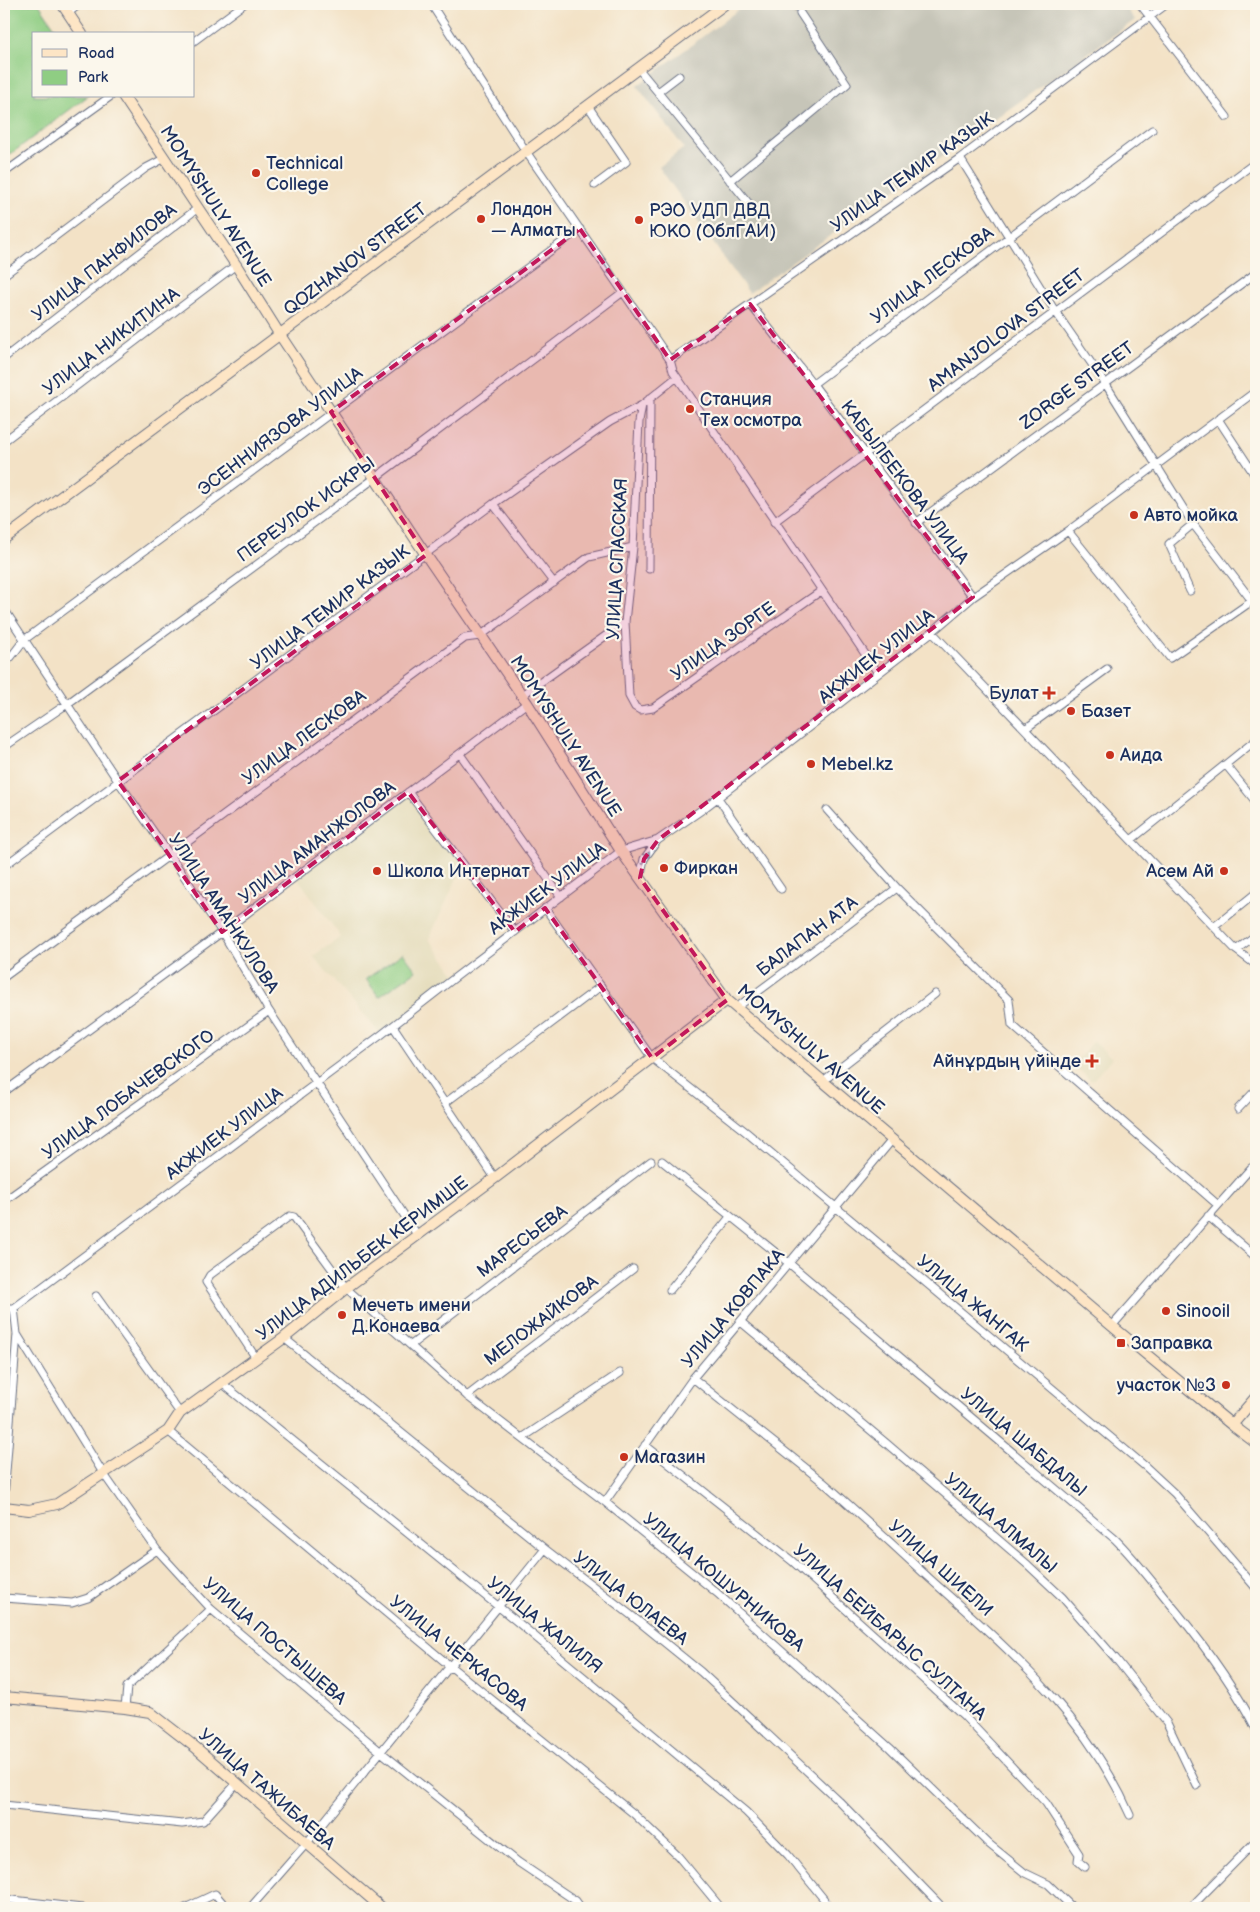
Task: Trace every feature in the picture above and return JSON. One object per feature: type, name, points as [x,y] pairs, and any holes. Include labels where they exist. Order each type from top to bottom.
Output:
[{"type":"main road","name":"QOZHANOV STREET","points":[[4,539],[725,4]]},
{"type":"main road","points":[[65,8],[81,32]]},
{"type":"main road","name":"MOMYSHULY AVENUE","points":[[125,98],[331,412],[524,699],[621,851],[727,1000],[1112,1326],[1256,1443]]},
{"type":"main road","name":"УЛИЦА АДИЛЬБЕК КЕРИМШЕ","points":[[4,1507],[29,1510],[57,1504],[168,1431],[180,1413],[223,1384],[284,1338],[346,1288],[495,1178],[727,1000]]},
{"type":"main road","points":[[1232,1425],[1256,1397]]},
{"type":"main road","name":"УЛИЦА ТАЖИБАЕВА","points":[[4,1697],[150,1712],[195,1747],[382,1908]]},
{"type":"street","points":[[65,8],[80,4]]},
{"type":"street","points":[[195,40],[244,4]]},
{"type":"street","points":[[431,4],[527,152],[670,360],[677,377],[878,673]]},
{"type":"street","points":[[1140,4],[1227,118]]},
{"type":"street","name":"УЛИЦА ТЕМИР КАЗЫК","points":[[670,360],[960,158],[1167,4]]},
{"type":"street","points":[[730,181],[847,84],[800,13]]},
{"type":"street","points":[[638,68],[755,212]]},
{"type":"street","points":[[658,92],[679,76]]},
{"type":"street","points":[[4,173],[108,98]]},
{"type":"street","points":[[588,106],[626,162],[595,184]]},
{"type":"street","name":"УЛИЦА ЛЕСКОВА","points":[[813,384],[1152,130]]},
{"type":"street","points":[[4,275],[146,168],[165,158]]},
{"type":"street","points":[[960,158],[1055,311],[1105,383],[1193,524],[1254,604],[1170,658],[1068,531]]},
{"type":"street","name":"AMANJOLOVA STREET","points":[[774,522],[1256,162]]},
{"type":"street","name":"УЛИЦА ПАНФИЛОВА","points":[[4,358],[198,208]]},
{"type":"street","name":"ЭСЕННИЯЗОВА УЛИЦА","points":[[4,662],[11,657],[24,640],[580,229]]},
{"type":"street","name":"УЛИЦА НИКИТИНА","points":[[4,441],[236,265]]},
{"type":"street","name":"ZORGE STREET","points":[[916,522],[1256,273]]},
{"type":"street","name":"ПЕРЕУЛОК ИСКРЫ","points":[[4,747],[67,704],[375,478],[623,292]]},
{"type":"street","points":[[750,304],[813,384]]},
{"type":"street","name":"УЛИЦА ТЕМИР КАЗЫК","points":[[4,866],[493,504],[610,422],[642,405],[677,377]]},
{"type":"street","name":"КАБЫЛБЕКОВА УЛИЦА","points":[[813,384],[973,597]]},
{"type":"street","name":"АКЖИЕК УЛИЦА","points":[[14,1308],[392,1026],[621,851],[658,840],[718,798],[932,632],[973,597],[1068,531],[1256,391]]},
{"type":"street","points":[[649,569],[650,398]]},
{"type":"street","name":"УЛИЦА СПАССКАЯ","points":[[640,710],[635,707],[629,696],[625,622],[633,548],[639,422],[642,405]]},
{"type":"street","points":[[1218,419],[1256,477]]},
{"type":"street","points":[[493,504],[554,583]]},
{"type":"street","points":[[1190,591],[1169,544],[1193,524]]},
{"type":"street","name":"УЛИЦА ЛЕСКОВА","points":[[4,976],[465,638],[480,636],[589,557],[633,548]]},
{"type":"street","name":"УЛИЦА ЗОРГЕ","points":[[640,710],[653,708],[821,591]]},
{"type":"street","name":"УЛИЦА АМАНКУЛОВА","points":[[4,609],[118,782],[222,932],[269,1011],[418,1236]]},
{"type":"street","name":"УЛИЦА АМАНЖОЛОВА","points":[[4,1092],[460,754],[524,699],[625,622]]},
{"type":"street","points":[[932,632],[1236,950],[1256,965]]},
{"type":"street","points":[[1025,730],[1107,669]]},
{"type":"street","points":[[1131,840],[1256,740]]},
{"type":"street","points":[[460,754],[561,897]]},
{"type":"street","points":[[1226,764],[1255,799]]},
{"type":"street","points":[[408,792],[515,932]]},
{"type":"street","points":[[718,798],[780,890]]},
{"type":"street","points":[[827,810],[896,888],[1009,1000],[1012,1025],[1218,1205]]},
{"type":"street","points":[[640,878],[644,859],[658,840]]},
{"type":"street","name":"БАЛАПАН АТА","points":[[736,1008],[896,888]]},
{"type":"street","points":[[1214,927],[1256,893]]},
{"type":"street","name":"УЛИЦА ЖАНГАК","points":[[545,908],[652,1058],[746,1132],[1146,1467],[1175,1494],[1256,1588]]},
{"type":"street","points":[[1236,950],[1256,935]]},
{"type":"street","points":[[445,1103],[601,986]]},
{"type":"street","points":[[823,1081],[935,994]]},
{"type":"street","name":"УЛИЦА ЛОБАЧЕВСКОГО","points":[[4,1201],[269,1011]]},
{"type":"street","points":[[392,1026],[495,1178]]},
{"type":"street","points":[[1238,1109],[1256,1090]]},
{"type":"street","name":"УЛИЦА КОВПАКА","points":[[605,1502],[692,1378],[790,1264],[892,1140]]},
{"type":"street","name":"МАРЕСЬЕВА","points":[[411,1345],[651,1161]]},
{"type":"street","name":"УЛИЦА ШАБДАЛЫ","points":[[662,1161],[790,1264],[1121,1544],[1194,1632],[1235,1691],[1256,1729]]},
{"type":"street","points":[[1112,1326],[1218,1205],[1254,1170],[1256,1162]]},
{"type":"street","name":"УЛИЦА КОШУРНИКОВА","points":[[256,1358],[206,1282],[210,1275],[290,1216],[294,1217],[346,1288],[467,1396],[605,1502],[717,1593],[890,1748],[989,1844],[1025,1873],[1048,1884],[1073,1908]]},
{"type":"street","points":[[1208,1216],[1256,1256]]},
{"type":"street","points":[[670,1290],[730,1217]]},
{"type":"street","name":"МЕЛОЖАЙКОВА","points":[[467,1396],[633,1269]]},
{"type":"street","points":[[96,1296],[180,1413]]},
{"type":"street","points":[[4,1308],[14,1308],[17,1334],[4,1497]]},
{"type":"street","name":"УЛИЦА АЛМАЛЫ","points":[[741,1322],[872,1431],[1028,1565],[1062,1597],[1116,1659],[1167,1723],[1197,1786]]},
{"type":"street","name":"УЛИЦА ПОСТЫШЕВА","points":[[17,1334],[103,1473],[157,1550],[211,1609],[381,1752],[518,1862],[576,1901],[581,1908]]},
{"type":"street","name":"УЛИЦА ЮЛАЕВА","points":[[284,1338],[545,1549],[701,1672],[838,1801],[939,1904]]},
{"type":"street","points":[[522,1438],[620,1373]]},
{"type":"street","name":"УЛИЦА ШИЕЛИ","points":[[692,1378],[824,1483],[1003,1644],[1037,1678],[1085,1734],[1117,1785],[1130,1815]]},
{"type":"street","name":"УЛИЦА ЖАЛИЛЯ","points":[[223,1384],[516,1620],[746,1812],[788,1855],[831,1908]]},
{"type":"street","name":"УЛИЦА ЧЕРКАСОВА","points":[[168,1431],[450,1666],[634,1814],[678,1856],[721,1908]]},
{"type":"street","name":"УЛИЦА БЕЙБАРЫС СУЛТАНА","points":[[645,1445],[799,1568],[964,1716],[1046,1803],[1079,1854],[1078,1862],[1085,1867]]},
{"type":"street","points":[[250,1908],[306,1844],[545,1549]]},
{"type":"street","points":[[4,1598],[72,1603],[88,1598],[157,1550]]},
{"type":"street","points":[[125,1708],[128,1687],[211,1609]]},
{"type":"street","points":[[4,1805],[182,1824],[203,1821],[236,1784]]},
{"type":"street","points":[[1190,1908],[1256,1841]]},
{"type":"street","points":[[185,1908],[215,1894],[227,1908]]},
{"type":"street","points":[[4,1899],[82,1908]]},
{"type":"highlighted area","points":[[580,229],[670,360],[750,304],[973,597],[658,840],[644,859],[640,878],[727,1000],[652,1058],[545,908],[515,932],[408,792],[222,932],[118,781],[426,555],[331,412]]},
{"type":"shaded area","points":[[746,4],[1123,4],[1135,20],[749,293],[659,167],[684,148],[637,86]]},
{"type":"shaded area","points":[[408,792],[463,865],[429,939],[457,976],[381,1035],[313,956],[341,937],[296,876]]},
{"type":"shaded area","name":"Айнұрдың үйінде","points":[[1093,1041],[1112,1058],[1092,1081],[1073,1065]]},
{"type":"green space","points":[[4,4],[39,4],[58,32],[32,32],[32,98],[85,98],[4,159]]},
{"type":"green space","points":[[403,953],[416,971],[379,997],[366,979]]},
{"type":"tunnel","points":[[793,4],[800,13]]},
{"type":"place","name":"Technical College","points":[[256,173]]},
{"type":"place","name":"Лондон — Алматы","points":[[481,219]]},
{"type":"place","name":"РЭО УДП ДВД ЮКО (ОблГАИ)","points":[[639,220]]},
{"type":"place","name":"Станция Тех осмотра","points":[[690,409]]},
{"type":"place","name":"Авто мойка","points":[[1134,515]]},
{"type":"place","name":"Булат","points":[[1049,693]]},
{"type":"place","name":"Базет","points":[[1071,711]]},
{"type":"place","name":"Аида","points":[[1110,755]]},
{"type":"place","name":"Mebel.kz","points":[[811,764]]},
{"type":"place","name":"Фиркан","points":[[664,868]]},
{"type":"place","name":"Школа Интернат","points":[[377,871]]},
{"type":"place","name":"Асем Ай","points":[[1224,871]]},
{"type":"place","name":"Айнұрдың үйінде","points":[[1092,1061]]},
{"type":"place","name":"Sinooil","points":[[1166,1311]]},
{"type":"place","name":"Мечеть имени Д.Конаева","points":[[342,1315]]},
{"type":"place","name":"Заправка","points":[[1121,1343]]},
{"type":"place","name":"участок №3","points":[[1226,1385]]},
{"type":"place","name":"Магазин","points":[[624,1457]]}]
